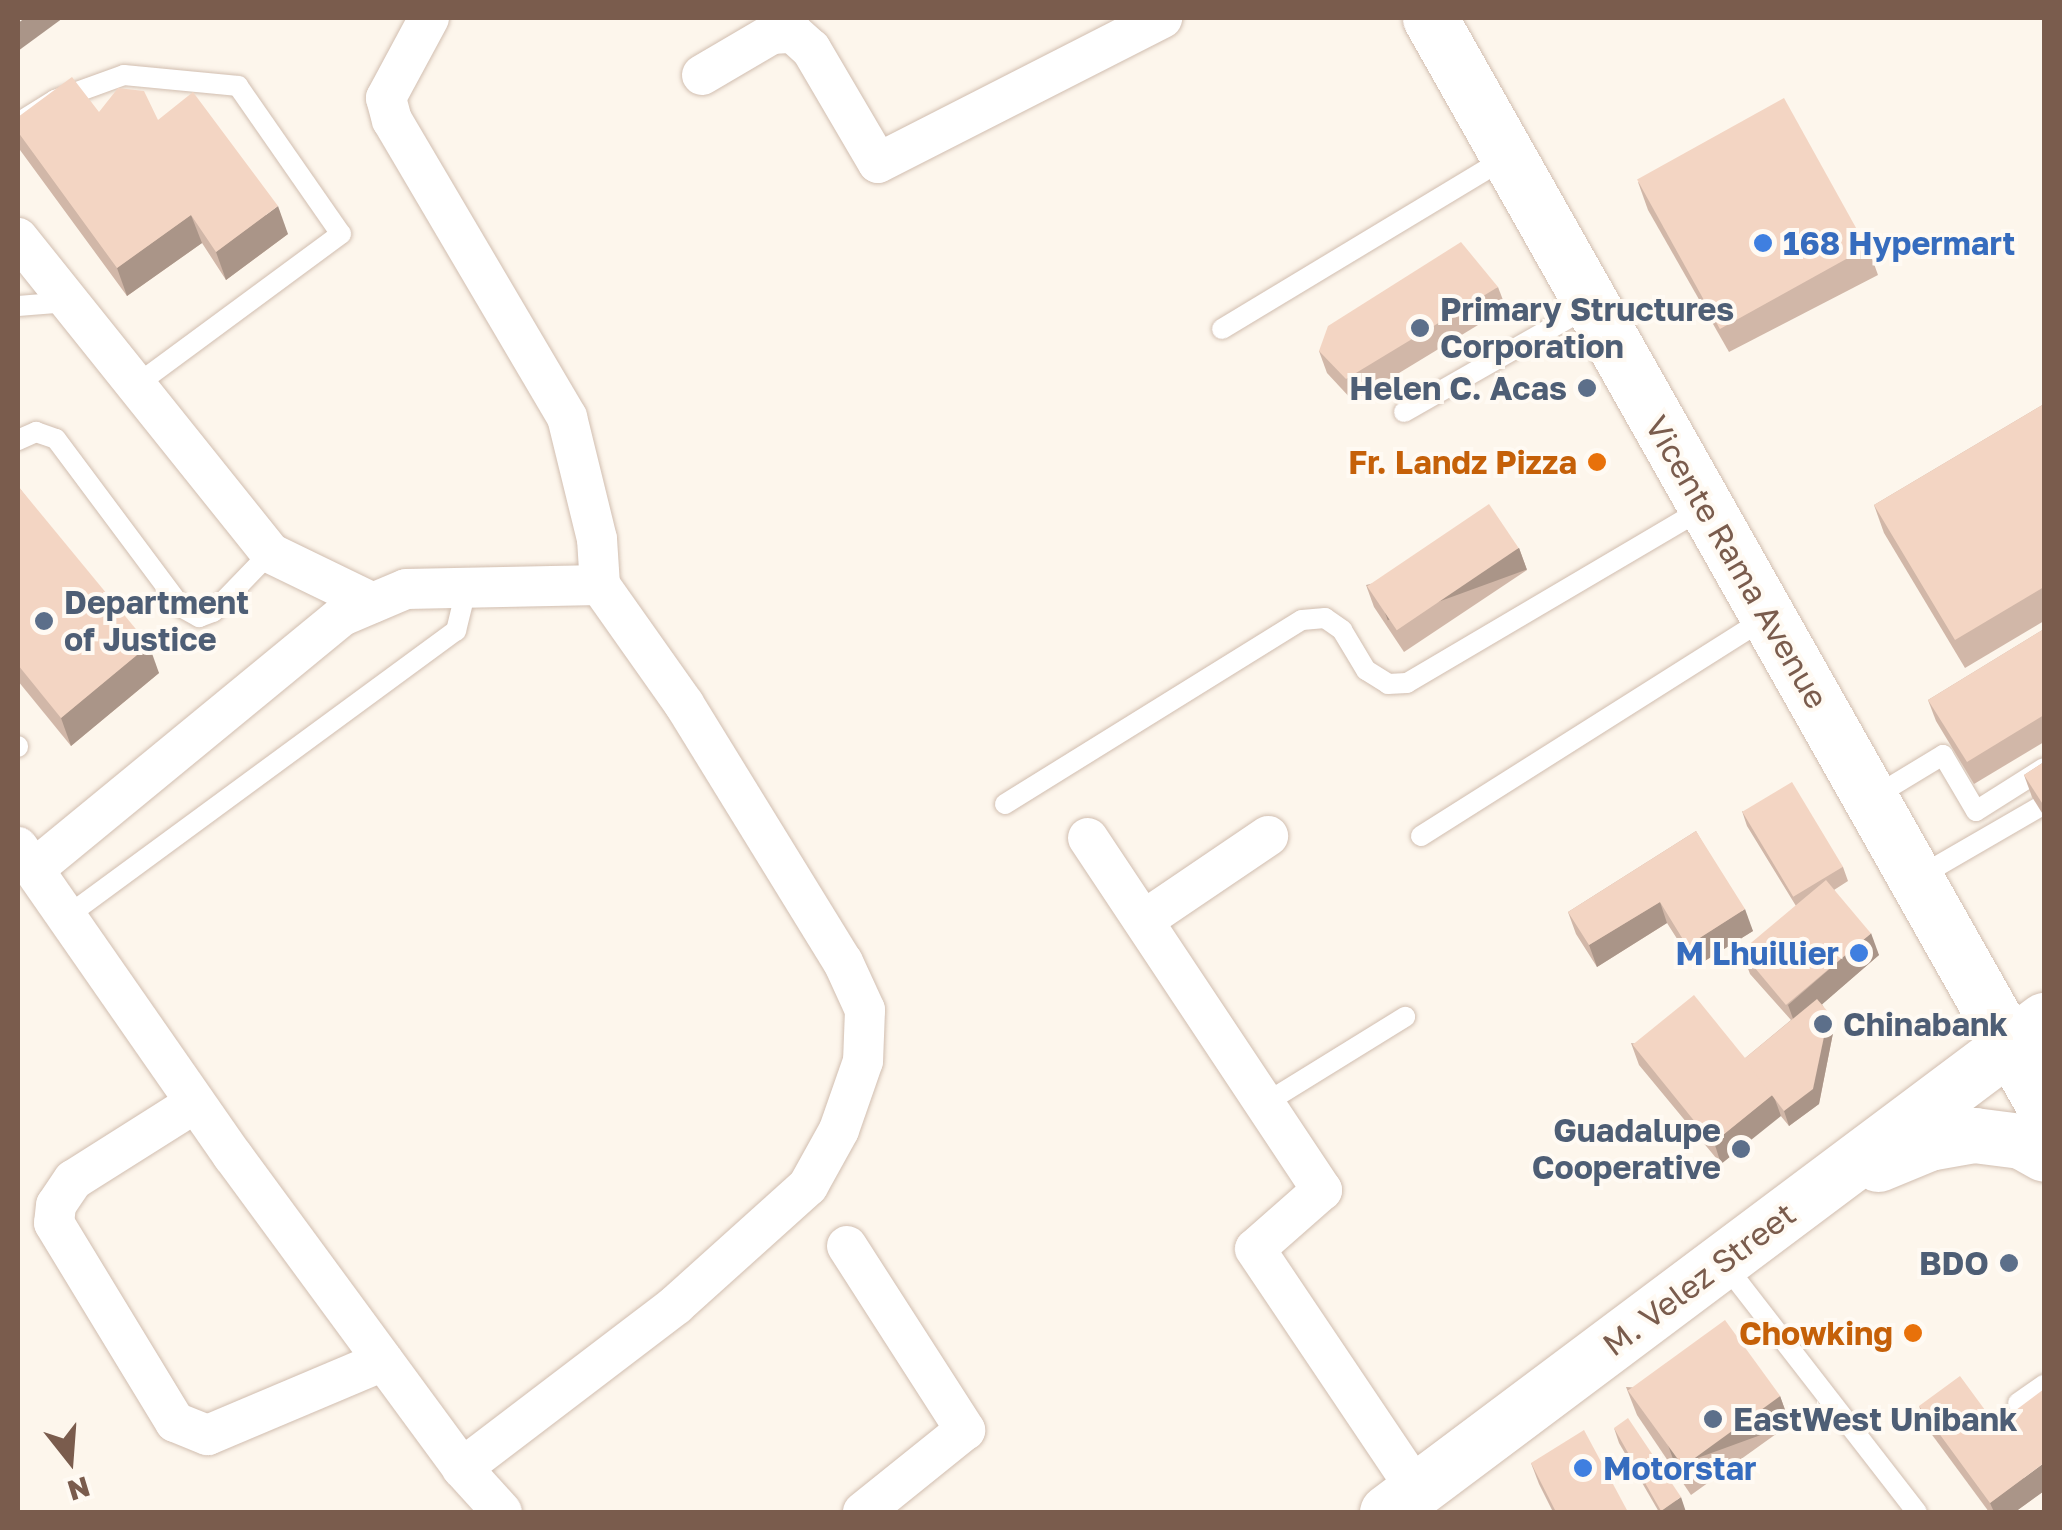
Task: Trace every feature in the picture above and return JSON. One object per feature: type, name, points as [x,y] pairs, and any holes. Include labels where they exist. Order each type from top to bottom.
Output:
[{"type":"main road","name":"Vicente Rama Avenue","points":[[1430,18],[1770,616],[1913,880],[2028,1032],[2044,1106]]},
{"type":"main road","name":"M. Velez Street","points":[[1402,1502],[2028,1032]]},
{"type":"main road","points":[[1812,1195],[1912,1149],[1961,1136],[2000,1136],[2044,1154]]},
{"type":"street","points":[[429,18],[386,98],[389,109],[566,417],[597,539],[600,585],[675,690],[843,962],[865,1010],[863,1061],[838,1130],[808,1186],[676,1304],[462,1468]]},
{"type":"street","points":[[702,75],[772,34],[793,33],[810,49],[878,163],[1162,18]]},
{"type":"street","points":[[18,238],[270,553],[374,603]]},
{"type":"street","points":[[502,1512],[462,1468],[383,1362],[195,1103],[26,858],[342,616],[406,589],[600,585]]},
{"type":"street","points":[[1144,920],[1268,836]]},
{"type":"street","points":[[1088,838],[1322,1190],[1254,1249],[1402,1502]]},
{"type":"street","points":[[195,1103],[73,1180],[56,1205],[54,1223],[175,1422],[208,1436],[383,1362]]},
{"type":"street","points":[[846,1246],[965,1430],[863,1512]]},
{"type":"lane","points":[[18,122],[124,75],[238,86],[341,234],[134,386]]},
{"type":"lane","points":[[1222,330],[1509,156]]},
{"type":"lane","points":[[18,306],[68,302]]},
{"type":"lane","points":[[1404,412],[1592,305]]},
{"type":"lane","points":[[18,440],[36,432],[56,438],[181,606],[199,617],[212,612],[270,553]]},
{"type":"lane","points":[[1005,804],[1302,620],[1325,618],[1342,630],[1366,670],[1388,684],[1406,683],[1705,507]]},
{"type":"lane","points":[[66,916],[456,631],[466,590]]},
{"type":"lane","points":[[1421,836],[1770,616]]},
{"type":"lane","points":[[1870,799],[1943,755],[1976,811],[2044,768]]},
{"type":"lane","points":[[1913,880],[2039,807]]},
{"type":"lane","points":[[1264,1104],[1406,1017]]},
{"type":"lane","points":[[1722,1261],[1917,1512]]},
{"type":"lane","points":[[2018,1403],[2044,1386]]},
{"type":"building","points":[[72,77],[99,112],[118,88],[144,91],[158,120],[193,92],[278,206],[216,252],[191,215],[117,268],[18,132],[18,117]]},
{"type":"building","name":"168 Hypermart","points":[[1784,98],[1867,248],[1720,329],[1637,179]]},
{"type":"building","points":[[1461,242],[1498,287],[1346,379],[1319,351],[1328,326]]},
{"type":"building","points":[[2044,404],[2044,587],[1955,640],[1874,505]]},
{"type":"building","points":[[18,486],[149,645],[61,718],[18,665]]},
{"type":"building","points":[[1489,504],[1519,548],[1397,630],[1367,586]]},
{"type":"building","points":[[2044,629],[2044,715],[1967,762],[1928,700]]},
{"type":"building","points":[[2044,762],[2044,806],[2024,775]]},
{"type":"building","points":[[1792,782],[1843,867],[1793,897],[1742,812]]},
{"type":"building","points":[[1696,831],[1745,909],[1687,946],[1660,902],[1589,945],[1568,912]]},
{"type":"building","points":[[1826,880],[1871,934],[1786,1005],[1741,951]]},
{"type":"building","points":[[1694,995],[1774,1094],[1713,1143],[1633,1045]]},
{"type":"building","points":[[1817,999],[1829,1013],[1813,1089],[1784,1111],[1744,1059]]},
{"type":"building","name":"EastWest Unibank","points":[[1725,1320],[1780,1396],[1683,1467],[1628,1391]]},
{"type":"building","points":[[1960,1376],[1996,1425],[2044,1389],[2044,1463],[1990,1503],[1919,1406]]},
{"type":"building","points":[[1628,1418],[1681,1497],[1661,1511],[1614,1428]]},
{"type":"building","name":"Motorstar","points":[[1584,1430],[1628,1512],[1556,1512],[1531,1463]]},
{"type":"place","name":"168 Hypermart","points":[[1763,243]]},
{"type":"place","name":"Primary Structures Corporation","points":[[1420,328]]},
{"type":"place","name":"Helen C. Acas","points":[[1587,388]]},
{"type":"place","name":"Fr. Landz Pizza","points":[[1597,462]]},
{"type":"place","name":"Department of Justice","points":[[44,621]]},
{"type":"place","name":"M Lhuillier","points":[[1859,953]]},
{"type":"place","name":"Chinabank","points":[[1823,1024]]},
{"type":"place","name":"Guadalupe Cooperative","points":[[1741,1149]]},
{"type":"place","name":"BDO","points":[[2009,1263]]},
{"type":"place","name":"Chowking","points":[[1913,1333]]},
{"type":"place","name":"EastWest Unibank","points":[[1713,1419]]},
{"type":"place","name":"Motorstar","points":[[1583,1468]]}]
